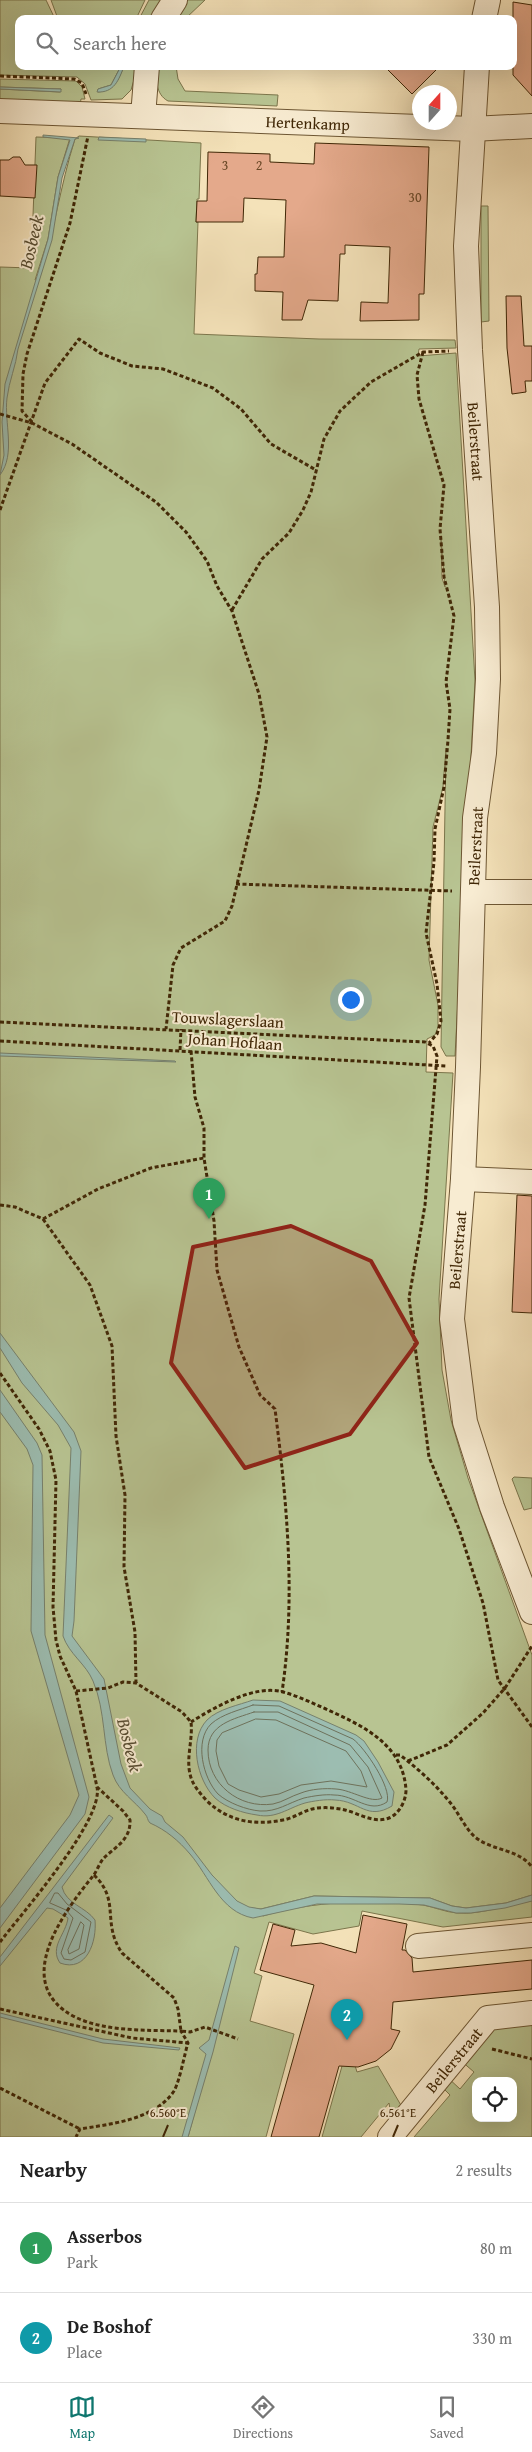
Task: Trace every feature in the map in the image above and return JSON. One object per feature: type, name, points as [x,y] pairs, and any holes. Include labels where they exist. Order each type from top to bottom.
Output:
[{"type":"street","points":[[166,15],[175,0]]},
{"type":"street","points":[[485,15],[488,0]]},
{"type":"street","points":[[143,116],[147,70]]},
{"type":"street","name":"Beilerstraat","points":[[477,70],[466,246],[470,350],[487,607],[488,679],[484,752],[475,818],[463,1179],[452,1319],[465,1422],[492,1507],[532,1612]]},
{"type":"street","name":"Hertenkamp","points":[[0,111],[472,129]]},
{"type":"street","points":[[472,129],[532,126]]},
{"type":"street","points":[[473,892],[532,892]]},
{"type":"street","points":[[463,1179],[532,1182]]},
{"type":"street","points":[[418,1946],[532,1935]]},
{"type":"street","name":"Beilerstraat","points":[[390,2137],[488,2018],[532,2013]]},
{"type":"path","points":[[0,76],[77,80],[84,87],[87,99]]},
{"type":"path","points":[[32,423],[22,410],[23,374],[26,354],[70,223],[89,134]]},
{"type":"path","points":[[0,510],[45,383],[79,338],[100,353],[132,366],[163,369],[213,388],[242,409],[271,444],[316,470]]},
{"type":"path","points":[[232,611],[262,559],[294,526],[311,492],[324,440],[340,411],[349,401],[371,382],[422,352],[470,350]]},
{"type":"path","points":[[422,352],[417,386],[421,413],[444,485],[440,529],[444,577],[454,616],[446,682],[450,709],[448,750],[444,787],[435,829],[427,941],[438,984],[441,1021],[438,1034],[429,1043],[437,1056],[437,1066]]},
{"type":"path","points":[[0,414],[12,419],[32,423],[72,444],[156,502],[186,532],[207,561],[217,586],[232,611],[259,694],[267,737],[259,790],[232,906],[225,921],[181,948],[173,965],[166,1029]]},
{"type":"path","points":[[236,884],[473,892]]},
{"type":"path","name":"Touwslagerslaan","points":[[0,1022],[181,1029],[429,1043]]},
{"type":"path","points":[[180,1050],[181,1029]]},
{"type":"path","name":"Johan Hoflaan","points":[[0,1041],[468,1067]]},
{"type":"path","points":[[191,1051],[195,1097],[204,1128],[204,1158],[214,1221],[217,1270],[239,1347],[260,1395],[276,1409],[285,1486],[290,1555],[282,1692]]},
{"type":"path","points":[[43,1219],[98,1189],[151,1168],[204,1158]]},
{"type":"path","points":[[0,1205],[15,1207],[43,1219],[90,1285],[112,1346],[116,1436],[125,1494],[124,1567],[135,1632],[136,1683]]},
{"type":"path","points":[[0,1373],[47,1441],[53,1459],[56,1480],[54,1626],[60,1656],[76,1691],[97,1787],[97,1803],[81,1834],[0,1942]]},
{"type":"path","points":[[408,1761],[447,1745],[476,1719],[505,1688],[532,1646]]},
{"type":"path","points":[[76,1691],[94,1691],[123,1682],[136,1683],[182,1712],[191,1722],[190,1774],[197,1790],[212,1805],[230,1818],[245,1822],[284,1820],[316,1808],[333,1807],[375,1819],[388,1818],[402,1805],[406,1794],[403,1773],[396,1755],[383,1740],[340,1716],[282,1692],[268,1692],[238,1697],[213,1708],[191,1722]]},
{"type":"path","points":[[396,1755],[400,1754],[449,1801],[474,1836],[485,1843],[527,1860],[532,1867]]},
{"type":"path","points":[[97,1787],[123,1811],[130,1820],[130,1825],[118,1848],[104,1858],[61,1920],[45,1957],[46,1988],[61,2008],[77,2018],[98,2024],[181,2032],[210,2028],[238,2039]]},
{"type":"path","points":[[0,2088],[80,2130],[129,2121],[154,2108],[174,2091],[188,2043],[181,2032],[180,2015],[174,1998],[122,1953],[117,1946],[110,1929],[108,1892],[94,1875]]},
{"type":"path","points":[[0,2009],[132,2038],[188,2043]]},
{"type":"path","points":[[467,2043],[532,2059]]},
{"type":"path","points":[[76,2137],[80,2130]]},
{"type":"highlighted area","points":[[291,1226],[371,1261],[417,1343],[350,1434],[245,1468],[171,1363],[193,1247]]},
{"type":"green space","points":[[0,0],[46,0],[53,15],[15,15],[15,70],[119,70],[111,85],[98,89],[98,92],[112,87],[118,80],[122,70],[140,70],[138,81],[134,80],[131,90],[122,99],[91,100],[85,84],[77,77],[0,75]]},
{"type":"green space","points":[[51,0],[145,0],[138,15],[57,15]]},
{"type":"green space","points":[[149,0],[167,0],[158,15],[141,15]]},
{"type":"green space","points":[[184,0],[205,0],[189,15],[174,15]]},
{"type":"green space","points":[[155,70],[177,70],[178,79],[185,91],[278,95],[277,106],[168,101],[161,94]]},
{"type":"green space","points":[[0,79],[76,81],[82,87],[85,99],[81,99],[80,105],[0,102],[0,89],[60,92],[61,89],[0,87]]},
{"type":"green space","points":[[79,136],[201,143],[199,199],[197,199],[196,222],[198,222],[194,334],[319,339],[455,340],[456,348],[419,349],[418,356],[456,353],[475,681],[455,1056],[446,1056],[441,1047],[446,748],[443,787],[433,827],[429,960],[438,1005],[438,1027],[435,1035],[427,1039],[426,1072],[453,1073],[439,1299],[442,1370],[451,1420],[468,1478],[532,1655],[532,1895],[506,1903],[466,1908],[452,1906],[430,1898],[314,1896],[261,1909],[252,1908],[263,1916],[322,1904],[383,1902],[423,1905],[453,1912],[467,1913],[532,1901],[532,1917],[443,1927],[362,1911],[359,1926],[313,1934],[269,1922],[254,1973],[262,1976],[250,2021],[294,2034],[266,2137],[188,2137],[224,2005],[186,2137],[0,2137],[0,267],[31,268],[36,137],[70,138],[58,177],[48,239],[35,280],[39,280],[75,139]],"holes":[[[441,539],[445,587],[442,578]]]},
{"type":"green space","points":[[481,206],[488,206],[489,321],[481,322]]},
{"type":"green space","points":[[514,1477],[532,1478],[532,1508],[524,1510],[512,1479]]},
{"type":"green space","points":[[532,2016],[532,2137],[414,2137],[450,2095],[439,2084],[446,2076],[460,2089],[474,2072],[460,2060],[486,2027]]},
{"type":"green space","points":[[344,2059],[354,2062],[357,2072],[378,2066],[402,2107],[392,2121],[389,2103],[361,2137],[322,2137]]},
{"type":"water","points":[[119,70],[122,70],[112,88],[103,92],[97,92],[98,89],[111,85]]},
{"type":"water","points":[[0,87],[61,89],[61,92],[0,89]]},
{"type":"water","points":[[43,135],[79,138],[75,139],[62,178],[52,240],[18,349],[9,386],[6,408],[7,458],[5,467],[0,475],[4,455],[2,422],[5,384],[48,239],[58,177],[70,140],[43,137]]},
{"type":"water","points":[[99,137],[146,139],[146,142],[98,140]]},
{"type":"water","points":[[0,1053],[175,1061],[176,1062],[0,1056]]},
{"type":"water","points":[[0,1333],[74,1432],[81,1451],[72,1636],[104,1679],[121,1764],[130,1788],[150,1809],[162,1816],[165,1822],[183,1837],[212,1875],[237,1901],[249,1907],[261,1909],[314,1896],[430,1898],[452,1906],[466,1908],[506,1903],[532,1895],[532,1901],[505,1908],[471,1913],[456,1913],[424,1905],[317,1904],[253,1918],[232,1909],[216,1892],[186,1849],[167,1832],[148,1821],[146,1815],[123,1791],[113,1775],[107,1752],[97,1692],[90,1675],[69,1648],[63,1636],[71,1448],[58,1425],[22,1383],[0,1348]]},
{"type":"water","points":[[0,1390],[37,1443],[42,1455],[45,1635],[89,1797],[85,1814],[0,1928],[0,1908],[70,1815],[79,1795],[31,1631],[33,1465],[27,1449],[0,1412]]},
{"type":"water","points":[[253,1700],[280,1701],[356,1735],[364,1741],[394,1792],[392,1806],[376,1812],[344,1801],[324,1800],[305,1803],[270,1816],[264,1816],[240,1811],[219,1802],[203,1781],[197,1760],[196,1749],[201,1728],[207,1720],[223,1710]]},
{"type":"water","points":[[109,1815],[113,1818],[62,1887],[68,1898],[95,1920],[94,1937],[88,1953],[77,1963],[69,1965],[60,1963],[56,1951],[68,1918],[53,1909],[47,1908],[0,1966],[0,1957]]},
{"type":"water","points":[[235,1946],[239,1948],[213,2052],[188,2137],[182,2137],[206,2054],[199,2048],[209,2040]]},
{"type":"water","points":[[0,2013],[103,2039],[180,2048],[179,2050],[103,2043],[0,2017]]},
{"type":"building","points":[[513,2],[532,5],[532,96],[513,75],[513,70],[517,70],[517,15],[513,15]]},
{"type":"building","points":[[388,70],[436,70],[421,85],[412,85],[412,94]]},
{"type":"building","points":[[315,143],[429,147],[424,294],[419,294],[419,320],[360,321],[361,302],[388,303],[390,247],[345,245],[345,254],[340,254],[338,301],[308,300],[302,320],[282,320],[283,292],[255,291],[255,274],[257,274],[258,257],[284,257],[286,200],[244,198],[243,222],[196,222],[197,201],[207,201],[208,152],[270,154],[270,162],[314,164]]},
{"type":"building","points":[[13,157],[20,157],[25,165],[37,165],[35,198],[0,196],[0,160],[9,160]]},
{"type":"building","points":[[506,296],[521,296],[524,346],[532,346],[532,381],[525,381],[526,392],[512,394],[507,348]]},
{"type":"building","points":[[517,1195],[532,1196],[532,1313],[512,1312]]},
{"type":"building","points":[[363,1915],[407,1924],[402,1950],[405,1950],[412,1958],[413,1972],[532,1960],[532,1989],[393,2002],[391,2029],[400,2031],[391,2049],[376,2061],[358,2067],[339,2066],[319,2137],[271,2137],[314,1985],[260,1970],[273,1924],[295,1930],[291,1946],[321,1943],[356,1953]]},
{"type":"place","name":"Asserbos","points":[[209,1219]]},
{"type":"place","name":"De Boshof","points":[[347,2040]]},
{"type":"water label","name":"Bosbeek","points":[[31,242]]},
{"type":"water label","name":"Bosbeek","points":[[130,1745]]}]
